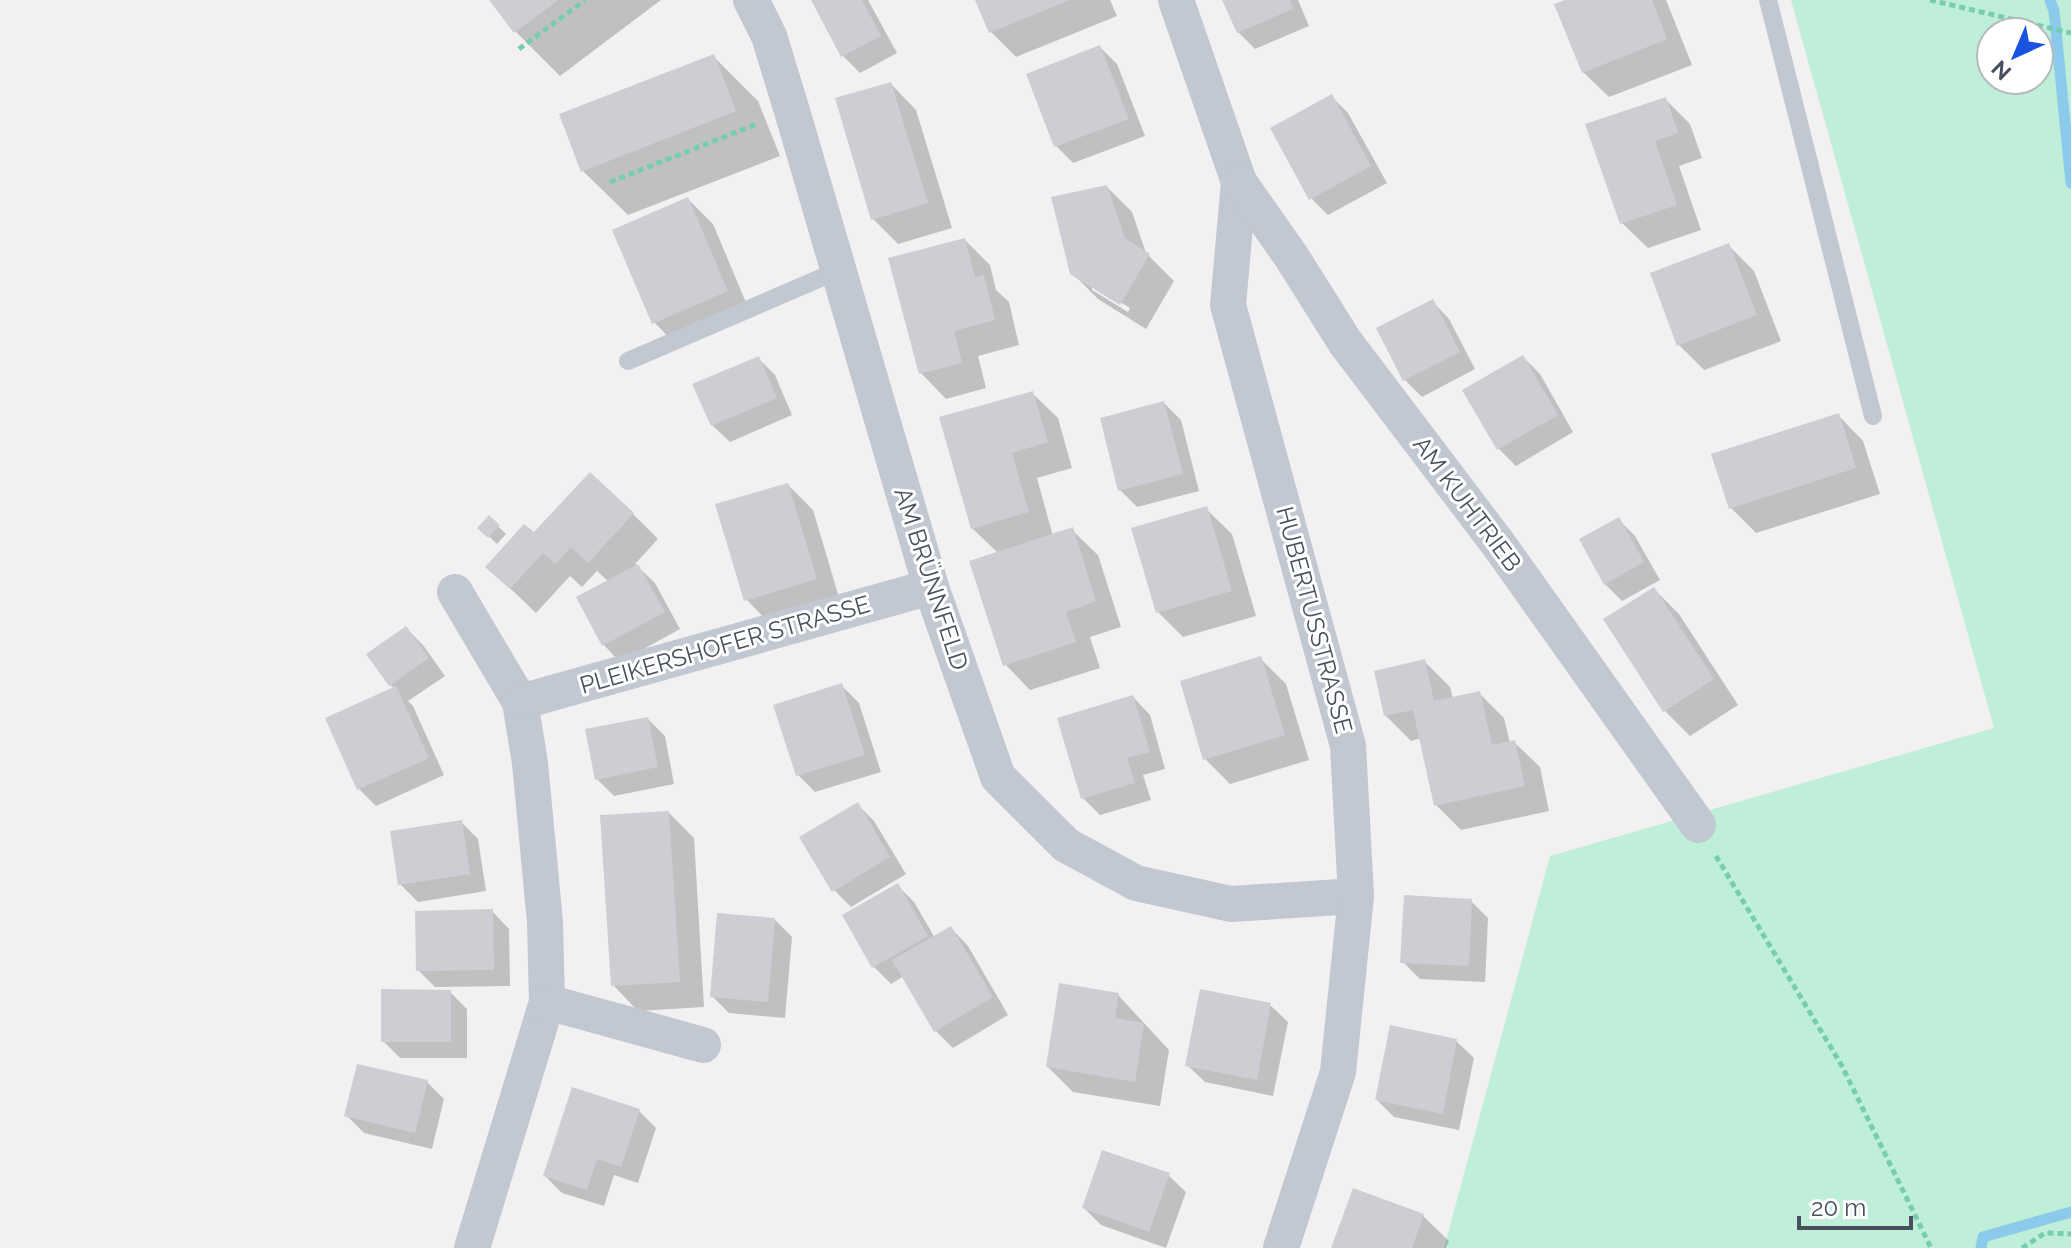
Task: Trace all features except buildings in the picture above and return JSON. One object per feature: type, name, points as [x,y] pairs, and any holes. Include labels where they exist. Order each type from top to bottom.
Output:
[{"type":"street","name":"AM BRÜNNFELD","points":[[751,0],[769,36],[792,111],[931,587],[998,777],[1066,845],[1136,883],[1231,904],[1356,896]]},
{"type":"street","name":"HUBERTUSSTRASSE","points":[[1176,0],[1239,182],[1228,305],[1348,746],[1356,896],[1338,1072],[1281,1248]]},
{"type":"street","name":"AM KUHTRIEB","points":[[1239,182],[1291,256],[1345,342],[1499,545],[1698,825]]},
{"type":"street","name":"PLEIKERSHOFER STRASSE","points":[[520,702],[931,587]]},
{"type":"street","points":[[455,592],[520,702],[530,763],[544,906],[547,1002],[472,1248]]},
{"type":"street","points":[[547,1002],[703,1045]]},
{"type":"lane","points":[[1768,0],[1873,416]]},
{"type":"lane","points":[[628,361],[837,271]]},
{"type":"path","points":[[519,49],[585,0]]},
{"type":"path","points":[[1930,0],[2071,33]]},
{"type":"path","points":[[610,182],[792,111]]},
{"type":"path","points":[[1698,825],[1842,1066],[1931,1248]]},
{"type":"path","points":[[2022,1248],[2045,1233],[2071,1234]]},
{"type":"green space","points":[[1791,0],[2071,0],[2071,1248],[1444,1248],[1550,856],[1994,728]]},
{"type":"waterway","points":[[2050,0],[2054,11],[2071,183]]},
{"type":"waterway","points":[[1981,1248],[1983,1237],[2071,1212]]}]
